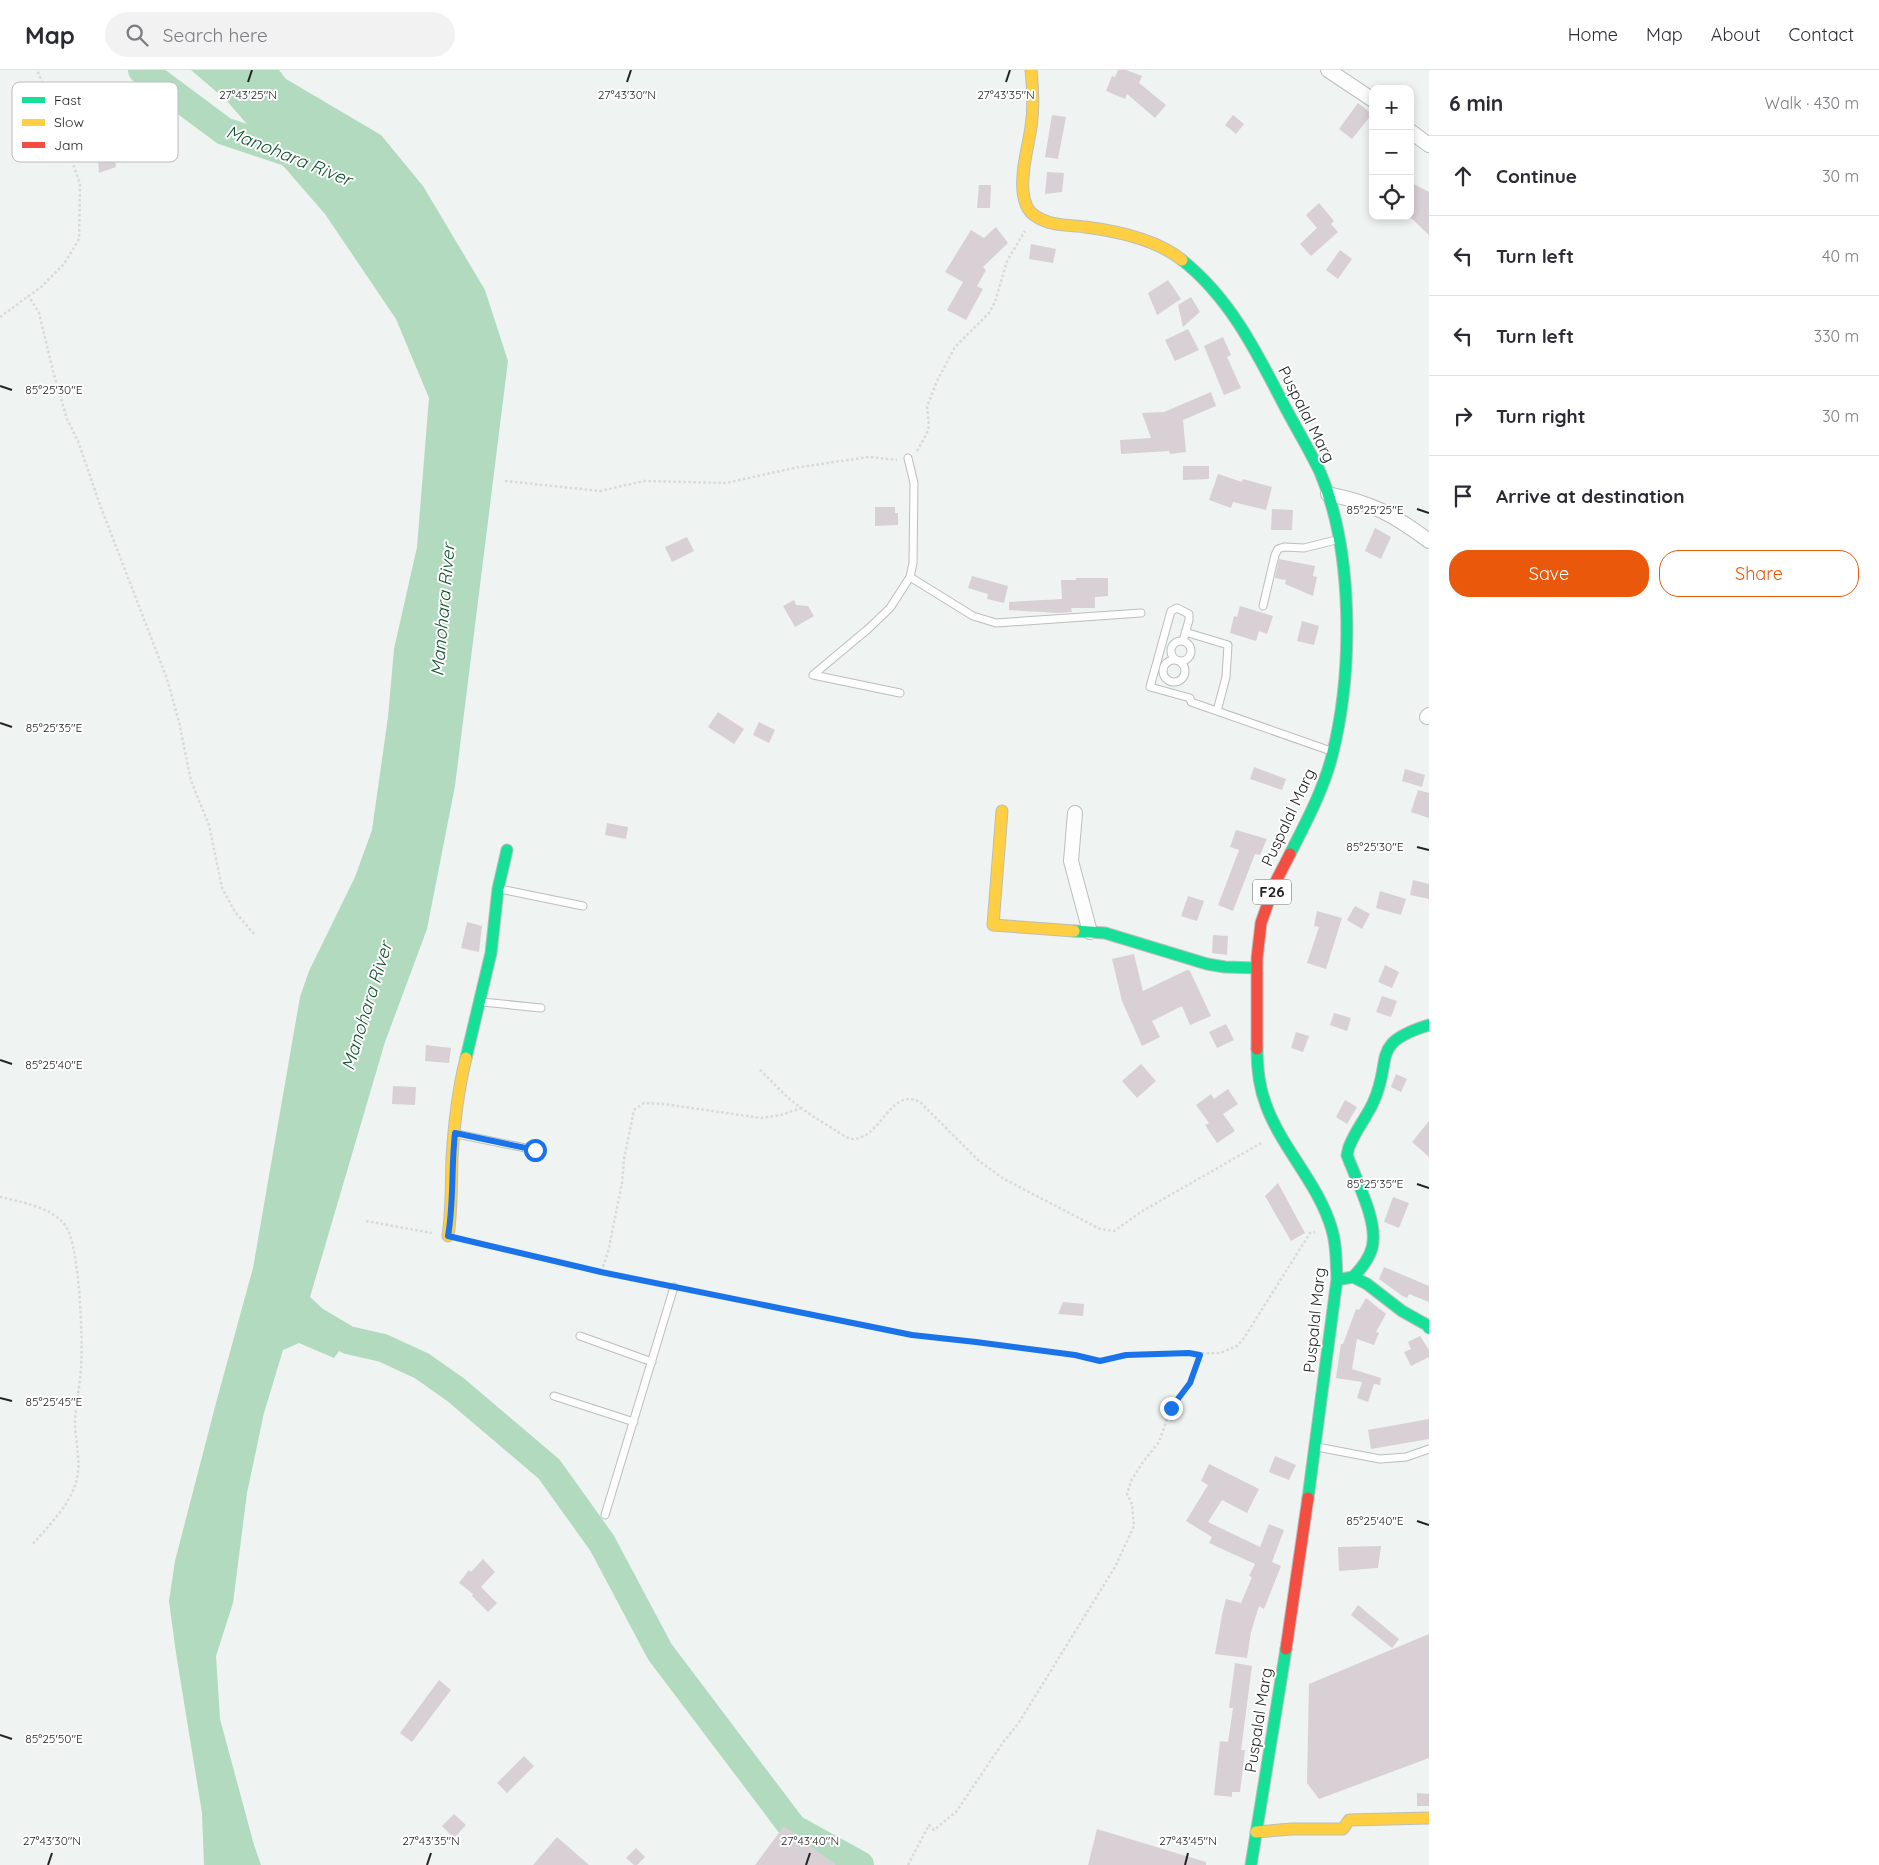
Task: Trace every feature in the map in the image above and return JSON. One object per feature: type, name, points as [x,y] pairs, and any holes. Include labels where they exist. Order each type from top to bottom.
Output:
[{"type":"main road","points":[[1031,70],[1033,86],[1032,117],[1024,172],[1023,196],[1026,207],[1035,217]]},
{"type":"main road","name":"Puspalal Marg","points":[[1035,217],[1048,222],[1122,234],[1154,244],[1184,259],[1212,285],[1247,334],[1308,450],[1328,494],[1338,539],[1345,604],[1344,657],[1342,702],[1333,752],[1322,787],[1304,827],[1279,873],[1264,912],[1258,943],[1257,1064],[1265,1103],[1322,1202],[1331,1225],[1335,1243],[1337,1279],[1296,1584],[1251,1865]]},
{"type":"main road","points":[[1002,811],[993,925],[1105,933],[1207,964],[1225,967],[1257,968]]},
{"type":"main road","points":[[448,1236],[452,1211],[452,1158],[460,1081],[491,953],[498,889],[507,850]]},
{"type":"main road","points":[[1354,1278],[1363,1267],[1373,1247],[1372,1224],[1347,1155],[1349,1145],[1367,1117],[1376,1096],[1384,1059],[1391,1044],[1405,1033],[1429,1025]]},
{"type":"main road","points":[[1337,1279],[1354,1278],[1367,1284],[1402,1311],[1428,1323]]},
{"type":"main road","points":[[1256,1832],[1292,1829],[1343,1830],[1349,1820],[1429,1818]]},
{"type":"street","points":[[1328,70],[1369,97]]},
{"type":"street","points":[[1414,134],[1429,145]]},
{"type":"street","points":[[1328,494],[1356,500],[1380,509],[1429,541]]},
{"type":"street","points":[[1075,814],[1072,861],[1090,932]]},
{"type":"lane","points":[[900,693],[813,674],[868,629],[890,608],[910,577],[913,563],[914,483],[908,458]]},
{"type":"lane","points":[[1263,606],[1274,555],[1278,549],[1284,547],[1304,548],[1338,539]]},
{"type":"lane","points":[[910,577],[973,616],[996,623],[1141,613]]},
{"type":"lane","points":[[1183,641],[1189,614],[1177,608],[1171,611],[1150,687],[1190,698],[1191,702],[1333,752]]},
{"type":"lane","points":[[1185,632],[1228,645],[1226,678],[1217,711]]},
{"type":"lane","points":[[1183,641],[1189,645],[1190,654],[1187,659],[1178,661],[1172,657],[1170,650],[1176,642],[1183,641]]},
{"type":"lane","points":[[498,889],[583,906]]},
{"type":"lane","points":[[480,1001],[541,1008]]},
{"type":"lane","points":[[455,1133],[535,1150]]},
{"type":"lane","points":[[605,1515],[674,1287]]},
{"type":"lane","points":[[580,1336],[652,1362]]},
{"type":"lane","points":[[554,1396],[634,1422]]},
{"type":"lane","points":[[1315,1446],[1380,1459],[1406,1457],[1429,1450]]},
{"type":"lane","points":[[1256,1832],[1259,1865]]},
{"type":"path","points":[[37,70],[42,82]]},
{"type":"path","points":[[0,317],[40,287],[64,264],[79,239],[80,184],[72,162]]},
{"type":"path","points":[[505,482],[600,491],[644,481],[726,483],[794,468],[868,457],[897,460],[916,454],[928,433],[927,407],[945,365],[955,347],[989,314],[995,302],[1007,261],[1018,240],[1035,217]]},
{"type":"path","points":[[28,295],[39,313],[53,372],[67,419],[78,441],[100,505],[167,679],[180,722],[191,781],[209,825],[222,888],[235,912],[255,935]]},
{"type":"path","points":[[760,1070],[801,1108],[850,1139],[861,1138],[870,1133],[896,1104],[905,1098],[913,1098],[920,1102],[979,1161],[1004,1179],[1100,1229],[1114,1231],[1144,1210],[1280,1132]]},
{"type":"path","points":[[601,1272],[608,1252],[634,1110],[644,1103],[664,1104],[761,1118],[781,1115],[801,1108]]},
{"type":"path","points":[[0,1197],[40,1209],[52,1215],[66,1226],[73,1241],[75,1251],[80,1307],[81,1367],[75,1421],[77,1478],[71,1494],[59,1513],[33,1544]]},
{"type":"path","points":[[366,1221],[448,1236],[601,1272],[912,1335],[1065,1354],[1100,1361],[1126,1355],[1189,1353],[1200,1355],[1220,1353],[1237,1346],[1244,1338],[1310,1233],[1331,1225]]},
{"type":"path","points":[[908,1865],[929,1825],[934,1830],[956,1812],[1004,1741],[1018,1724],[1115,1567],[1134,1526],[1132,1504],[1127,1494],[1131,1481],[1159,1442],[1171,1408],[1190,1383],[1200,1355]]},
{"type":"water","points":[[191,70],[279,70],[286,79],[381,135],[423,186],[485,290],[508,361],[455,786],[427,929],[385,1042],[310,1297],[339,1324],[356,1328],[334,1358],[299,1343],[283,1350],[264,1413],[247,1493],[233,1603],[216,1656],[220,1719],[261,1865],[204,1865],[202,1813],[169,1601],[175,1561],[253,1268],[300,997],[309,971],[355,877],[372,830],[388,717],[394,649],[417,547],[429,398],[396,319],[325,214],[226,100]]},
{"type":"building","points":[[1118,70],[1126,70],[1142,76],[1139,83],[1166,105],[1155,118],[1127,94],[1125,99],[1106,91],[1112,76],[1115,77]]},
{"type":"building","points":[[1358,103],[1369,112],[1369,118],[1352,139],[1339,129]]},
{"type":"building","points":[[1052,115],[1066,117],[1058,159],[1045,157]]},
{"type":"building","points":[[1233,115],[1244,124],[1236,134],[1225,125]]},
{"type":"building","points":[[98,162],[115,162],[116,167],[99,173]]},
{"type":"building","points":[[1047,172],[1064,173],[1062,192],[1045,194]]},
{"type":"building","points":[[1414,184],[1429,192],[1429,235],[1413,220]]},
{"type":"building","points":[[979,185],[991,185],[990,208],[977,208]]},
{"type":"building","points":[[1319,203],[1334,221],[1331,224],[1338,232],[1311,256],[1300,244],[1317,228],[1306,215]]},
{"type":"building","points":[[996,227],[1008,243],[983,267],[986,270],[977,286],[983,289],[966,320],[947,310],[963,282],[945,272],[971,230],[984,238]]},
{"type":"building","points":[[1031,244],[1056,249],[1053,263],[1029,259]]},
{"type":"building","points":[[1340,250],[1352,259],[1338,279],[1326,270]]},
{"type":"building","points":[[1168,280],[1181,299],[1157,315],[1148,293]]},
{"type":"building","points":[[1191,297],[1200,312],[1183,327],[1178,305]]},
{"type":"building","points":[[1188,329],[1199,350],[1175,361],[1165,340]]},
{"type":"building","points":[[1223,337],[1231,355],[1227,357],[1241,388],[1224,395],[1204,346]]},
{"type":"building","points":[[1211,392],[1216,406],[1183,420],[1186,452],[1170,454],[1169,451],[1121,454],[1120,440],[1151,438],[1142,413],[1164,412]]},
{"type":"building","points":[[1183,466],[1209,466],[1209,479],[1183,480]]},
{"type":"building","points":[[1218,474],[1242,482],[1243,479],[1272,487],[1266,510],[1233,502],[1231,508],[1209,500]]},
{"type":"building","points":[[875,507],[895,507],[895,513],[898,513],[898,525],[875,526]]},
{"type":"building","points":[[1272,509],[1293,510],[1292,530],[1271,530]]},
{"type":"building","points":[[1375,528],[1391,537],[1381,559],[1365,551]]},
{"type":"building","points":[[687,537],[694,551],[672,562],[665,547]]},
{"type":"building","points":[[1279,559],[1315,566],[1313,576],[1317,577],[1313,596],[1285,584],[1286,580],[1275,578]]},
{"type":"building","points":[[972,576],[1008,586],[1004,603],[987,599],[988,594],[968,588]]},
{"type":"building","points":[[1076,578],[1108,578],[1108,596],[1095,597],[1095,608],[1071,608],[1072,612],[1009,610],[1009,602],[1062,599],[1061,580],[1076,580]]},
{"type":"building","points":[[794,600],[796,605],[808,606],[814,616],[795,627],[783,606]]},
{"type":"building","points":[[1240,606],[1273,616],[1267,634],[1259,631],[1256,641],[1230,633],[1234,616],[1237,617]]},
{"type":"building","points":[[1302,621],[1319,626],[1314,645],[1297,641]]},
{"type":"building","points":[[718,712],[744,729],[734,744],[708,727]]},
{"type":"building","points":[[759,722],[775,730],[769,743],[753,735]]},
{"type":"building","points":[[1254,767],[1286,779],[1282,790],[1250,779]]},
{"type":"building","points":[[1405,769],[1425,775],[1422,787],[1402,781]]},
{"type":"building","points":[[1418,790],[1429,793],[1429,818],[1411,812]]},
{"type":"building","points":[[607,823],[628,827],[626,839],[605,835]]},
{"type":"building","points":[[1236,830],[1267,839],[1260,855],[1255,854],[1233,911],[1218,905],[1239,850],[1230,847]]},
{"type":"building","points":[[1413,880],[1429,884],[1429,899],[1410,895]]},
{"type":"building","points":[[1380,891],[1406,899],[1401,915],[1376,908]]},
{"type":"building","points":[[1188,896],[1204,901],[1197,921],[1181,916]]},
{"type":"building","points":[[1355,906],[1370,914],[1362,929],[1347,920]]},
{"type":"building","points":[[1317,911],[1342,918],[1326,969],[1307,963],[1319,927],[1314,926]]},
{"type":"building","points":[[467,922],[482,926],[479,952],[461,948]]},
{"type":"building","points":[[1213,935],[1228,936],[1227,955],[1212,953]]},
{"type":"building","points":[[1134,954],[1143,991],[1187,970],[1190,971],[1211,1016],[1190,1025],[1182,1006],[1152,1021],[1160,1037],[1142,1046],[1122,1001],[1112,959]]},
{"type":"building","points":[[1385,965],[1399,972],[1392,988],[1378,982]]},
{"type":"building","points":[[1382,996],[1397,1001],[1391,1017],[1376,1012]]},
{"type":"building","points":[[1334,1013],[1351,1018],[1347,1031],[1330,1025]]},
{"type":"building","points":[[1226,1024],[1234,1040],[1217,1048],[1209,1032]]},
{"type":"building","points":[[1296,1032],[1309,1036],[1303,1052],[1291,1048]]},
{"type":"building","points":[[426,1045],[451,1048],[449,1063],[425,1061]]},
{"type":"building","points":[[1141,1064],[1156,1081],[1137,1098],[1122,1081]]},
{"type":"building","points":[[1396,1074],[1407,1079],[1401,1092],[1391,1087]]},
{"type":"building","points":[[393,1086],[416,1087],[415,1105],[392,1104]]},
{"type":"building","points":[[1228,1089],[1238,1104],[1223,1114],[1235,1131],[1217,1143],[1205,1125],[1209,1123],[1196,1105],[1211,1094],[1214,1099]]},
{"type":"building","points":[[1345,1100],[1357,1107],[1347,1124],[1336,1117]]},
{"type":"building","points":[[1429,1121],[1429,1157],[1412,1142]]},
{"type":"building","points":[[1278,1183],[1305,1233],[1291,1241],[1265,1196]]},
{"type":"building","points":[[1393,1197],[1409,1203],[1399,1228],[1384,1222]]},
{"type":"building","points":[[1384,1267],[1429,1286],[1429,1302],[1409,1294],[1407,1298],[1379,1279]]},
{"type":"building","points":[[1366,1298],[1386,1314],[1376,1332],[1379,1333],[1374,1345],[1357,1339],[1352,1369],[1381,1378],[1380,1385],[1374,1384],[1368,1402],[1357,1398],[1362,1382],[1336,1378],[1341,1344],[1343,1344],[1356,1309],[1359,1310]]},
{"type":"building","points":[[1063,1302],[1084,1304],[1083,1316],[1058,1314]]},
{"type":"building","points":[[1420,1336],[1429,1350],[1429,1357],[1411,1366],[1404,1352],[1411,1349],[1408,1342]]},
{"type":"building","points":[[1429,1419],[1429,1439],[1371,1449],[1368,1430]]},
{"type":"building","points":[[1275,1456],[1296,1465],[1289,1480],[1269,1472]]},
{"type":"building","points":[[1209,1464],[1259,1489],[1247,1513],[1222,1500],[1208,1522],[1260,1547],[1269,1524],[1284,1530],[1272,1562],[1281,1566],[1264,1609],[1259,1606],[1251,1632],[1247,1658],[1215,1654],[1226,1599],[1241,1603],[1252,1577],[1249,1576],[1255,1564],[1209,1543],[1212,1537],[1186,1521],[1208,1485],[1201,1481]]},
{"type":"building","points":[[1381,1546],[1378,1568],[1339,1571],[1338,1547]]},
{"type":"building","points":[[483,1559],[495,1572],[481,1587],[497,1603],[488,1612],[472,1596],[473,1594],[459,1583],[469,1570],[471,1572]]},
{"type":"building","points":[[1358,1605],[1399,1639],[1392,1648],[1351,1615]]},
{"type":"building","points":[[1429,1634],[1429,1758],[1319,1799],[1307,1783],[1309,1684]]},
{"type":"building","points":[[1235,1663],[1252,1666],[1241,1750],[1245,1750],[1240,1792],[1232,1792],[1232,1797],[1214,1795],[1220,1741],[1228,1742],[1233,1708],[1229,1708]]},
{"type":"building","points":[[439,1680],[451,1690],[412,1742],[400,1733]]},
{"type":"building","points":[[524,1756],[534,1766],[507,1793],[497,1783]]},
{"type":"building","points":[[1417,1793],[1429,1794],[1429,1806],[1417,1806]]},
{"type":"building","points":[[454,1814],[466,1825],[454,1838],[442,1826]]},
{"type":"building","points":[[784,1826],[836,1865],[755,1865]]},
{"type":"building","points":[[1097,1829],[1206,1862],[1206,1865],[1088,1865]]},
{"type":"building","points":[[557,1837],[589,1865],[533,1865]]},
{"type":"building","points":[[636,1848],[645,1857],[637,1865],[634,1865],[626,1858]]},
{"type":"waterway","name":"Manohara River","points":[[142,70],[158,82]]},
{"type":"waterway","name":"Manohara River","points":[[178,97],[224,131],[299,156]]},
{"type":"waterway","points":[[316,1321],[348,1340],[383,1348],[422,1366],[456,1390],[549,1469],[602,1543],[660,1652],[793,1828],[860,1865]]},
{"type":"traffic: fast","points":[[1182,260],[1214,291],[1228,308],[1252,345],[1320,472],[1331,504],[1339,538],[1347,613],[1344,688],[1339,723],[1324,782],[1290,854]]},
{"type":"traffic: fast","points":[[466,1058],[491,953],[498,889],[507,850]]},
{"type":"traffic: fast","points":[[1074,931],[1105,933],[1207,964],[1225,967],[1257,968]]},
{"type":"traffic: fast","points":[[1353,1277],[1369,1256],[1373,1238],[1370,1214],[1347,1155],[1349,1147],[1373,1103],[1379,1088],[1386,1054],[1390,1046],[1397,1039],[1429,1025]]},
{"type":"traffic: fast","points":[[1257,1049],[1259,1077],[1266,1105],[1281,1137],[1310,1182],[1326,1213],[1336,1248],[1337,1279],[1308,1498]]},
{"type":"traffic: fast","points":[[1342,1279],[1353,1277],[1367,1284],[1402,1311],[1429,1328]]},
{"type":"traffic: fast","points":[[1251,1865],[1286,1649]]},
{"type":"traffic: slow","points":[[1031,70],[1033,113],[1023,183],[1023,195],[1028,209],[1042,220],[1054,224],[1097,229],[1136,237],[1148,241],[1182,260]]},
{"type":"traffic: slow","points":[[1002,811],[993,925],[1074,931]]},
{"type":"traffic: slow","points":[[448,1236],[454,1133],[466,1058]]},
{"type":"traffic: slow","points":[[1256,1832],[1292,1829],[1343,1829],[1349,1820],[1429,1818]]},
{"type":"traffic: jam","points":[[1257,1049],[1257,958],[1261,923],[1275,883],[1290,854]]},
{"type":"traffic: jam","points":[[1286,1649],[1308,1498]]},
{"type":"route","points":[[535,1150],[455,1133],[452,1158],[452,1211],[448,1236],[601,1272],[912,1335],[1075,1355],[1100,1361],[1126,1355],[1189,1353],[1200,1355],[1190,1383],[1171,1408]]}]
